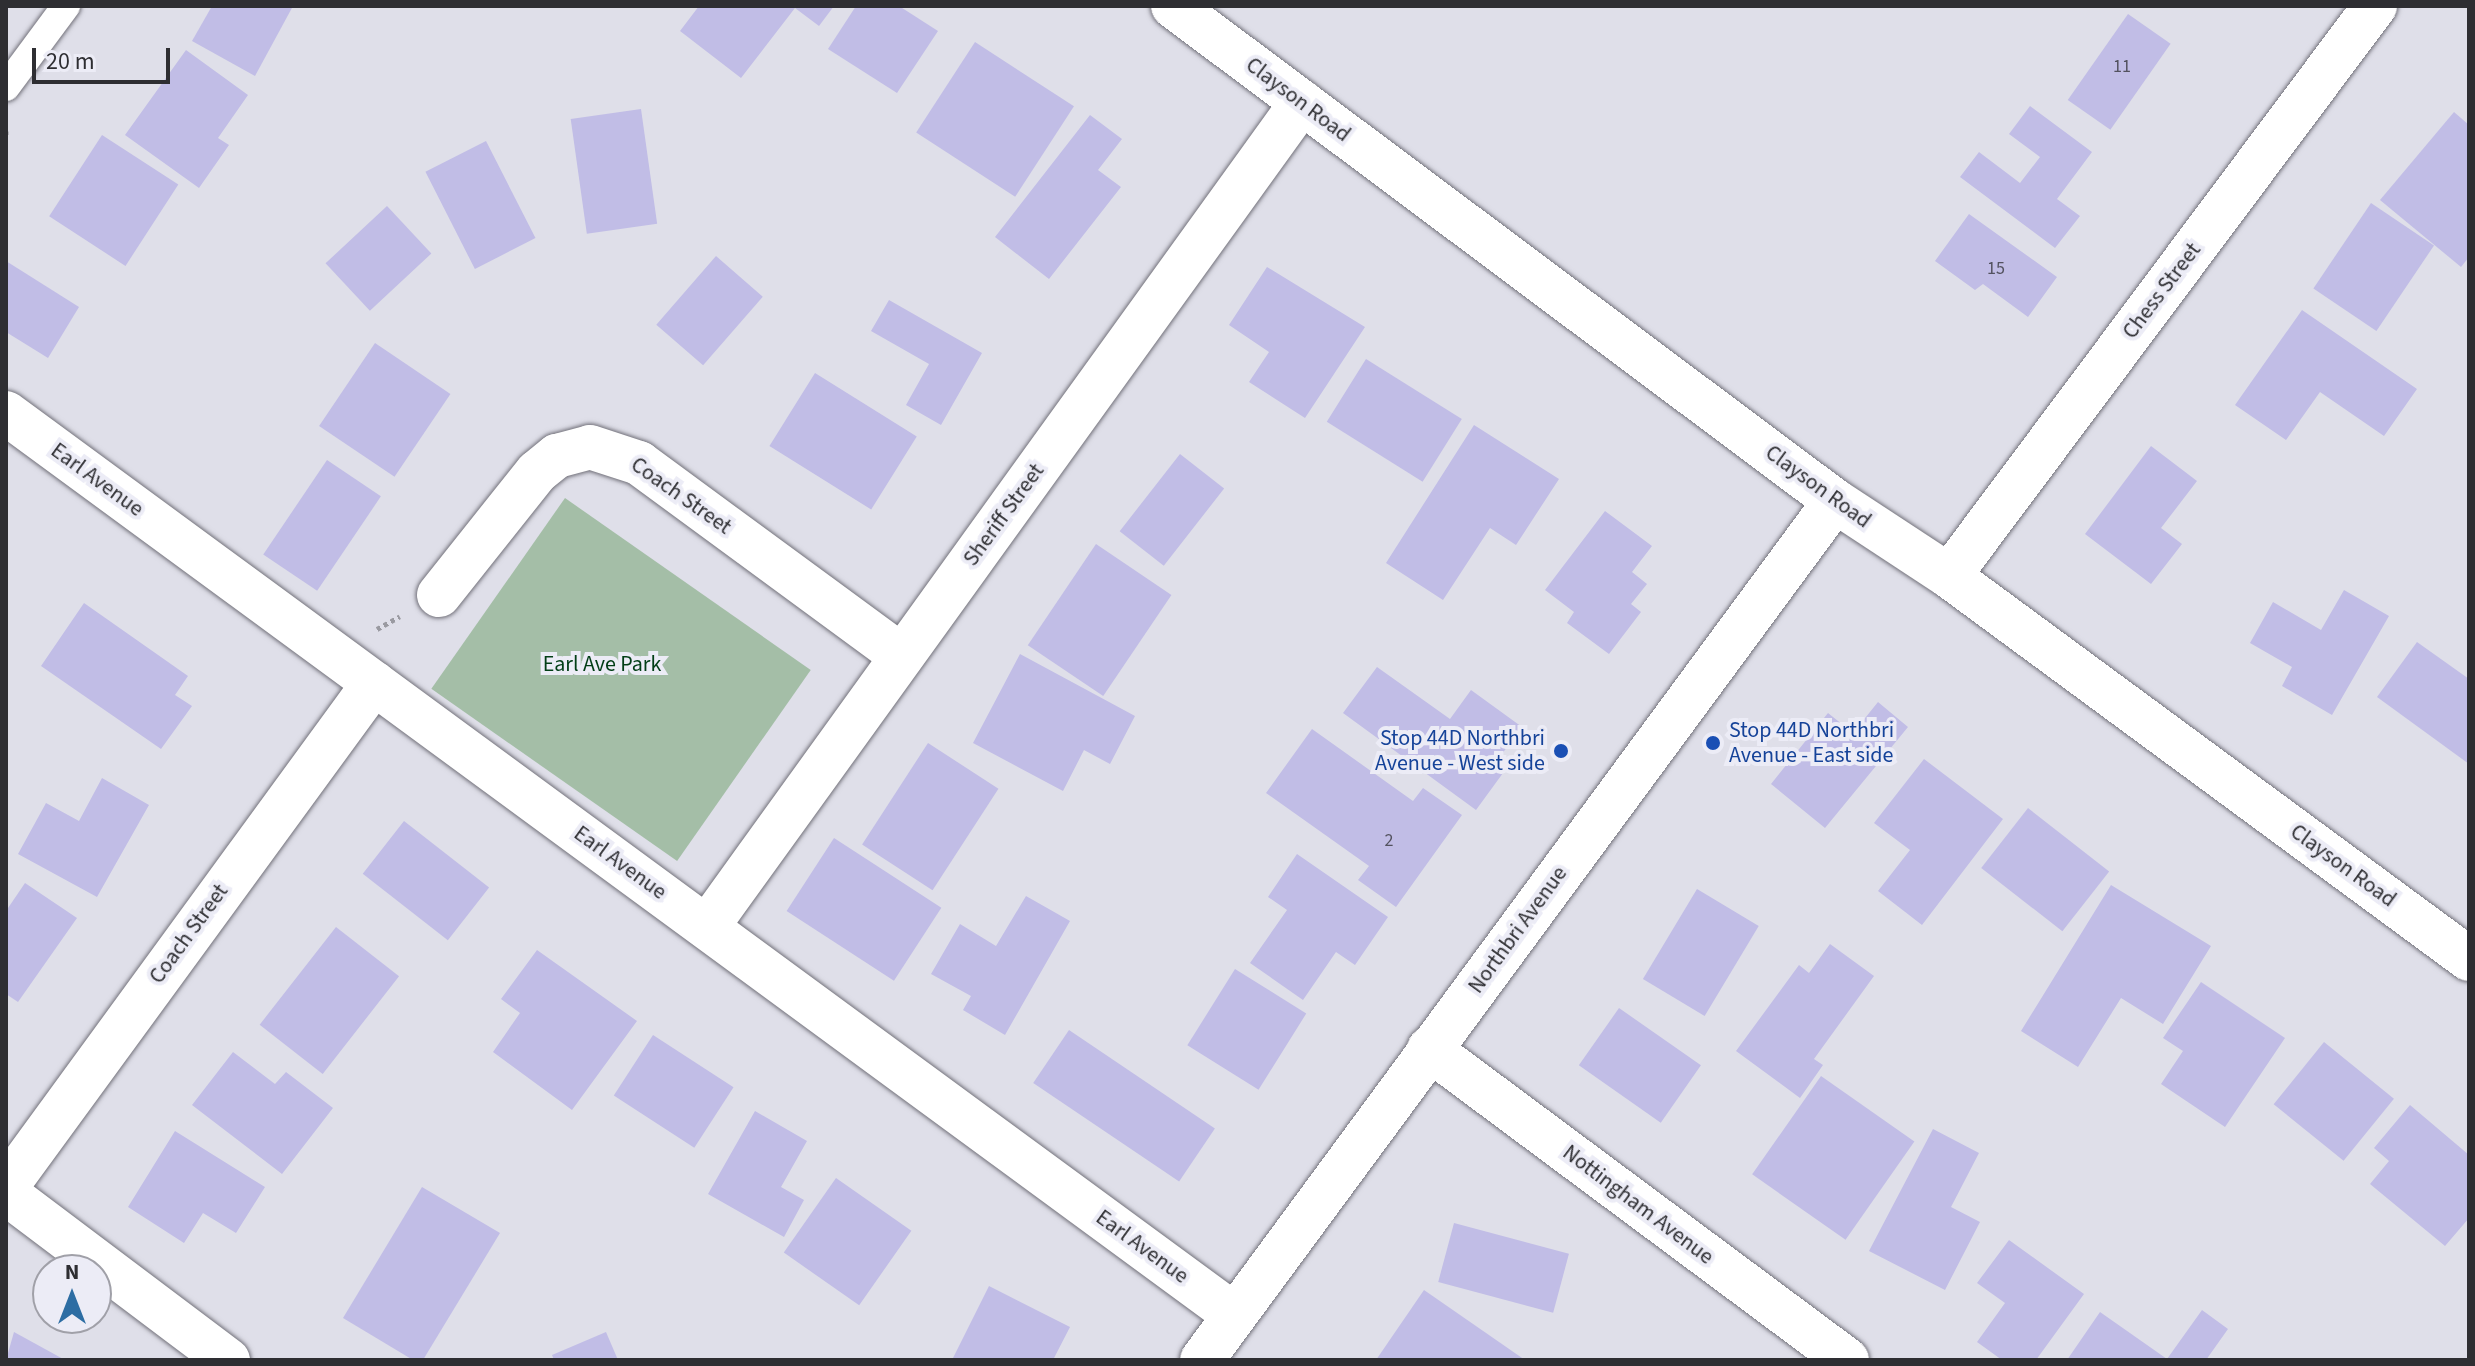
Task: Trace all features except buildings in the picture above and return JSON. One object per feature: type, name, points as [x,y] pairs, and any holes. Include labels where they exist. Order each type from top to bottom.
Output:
[{"type":"street","name":"Clayson Road","points":[[1173,6],[1835,501],[1949,576],[2469,959]]},
{"type":"street","name":"Chess Street","points":[[1949,576],[2375,6]]},
{"type":"street","name":"Sheriff Street","points":[[707,927],[1302,102]]},
{"type":"street","name":"Earl Avenue","points":[[6,413],[1233,1314]]},
{"type":"street","name":"Coach Street","points":[[439,595],[537,472],[557,456],[590,447],[639,463],[902,656]]},
{"type":"street","name":"Northbri Avenue","points":[[1202,1360],[1835,501]]},
{"type":"street","name":"Coach Street","points":[[6,1190],[374,683]]},
{"type":"street","name":"Nottingham Avenue","points":[[1429,1049],[1847,1360]]},
{"type":"street","points":[[6,1190],[228,1360]]},
{"type":"lane","points":[[6,87],[66,6]]},
{"type":"path","points":[[333,653],[439,595]]},
{"type":"green space","name":"Earl Ave Park","points":[[565,498],[811,670],[677,861],[431,689]]},
{"type":"place","name":"Stop 44D Northbri Avenue - East side","points":[[1713,743]]},
{"type":"place","name":"Stop 44D Northbri Avenue - West side","points":[[1561,751]]}]
